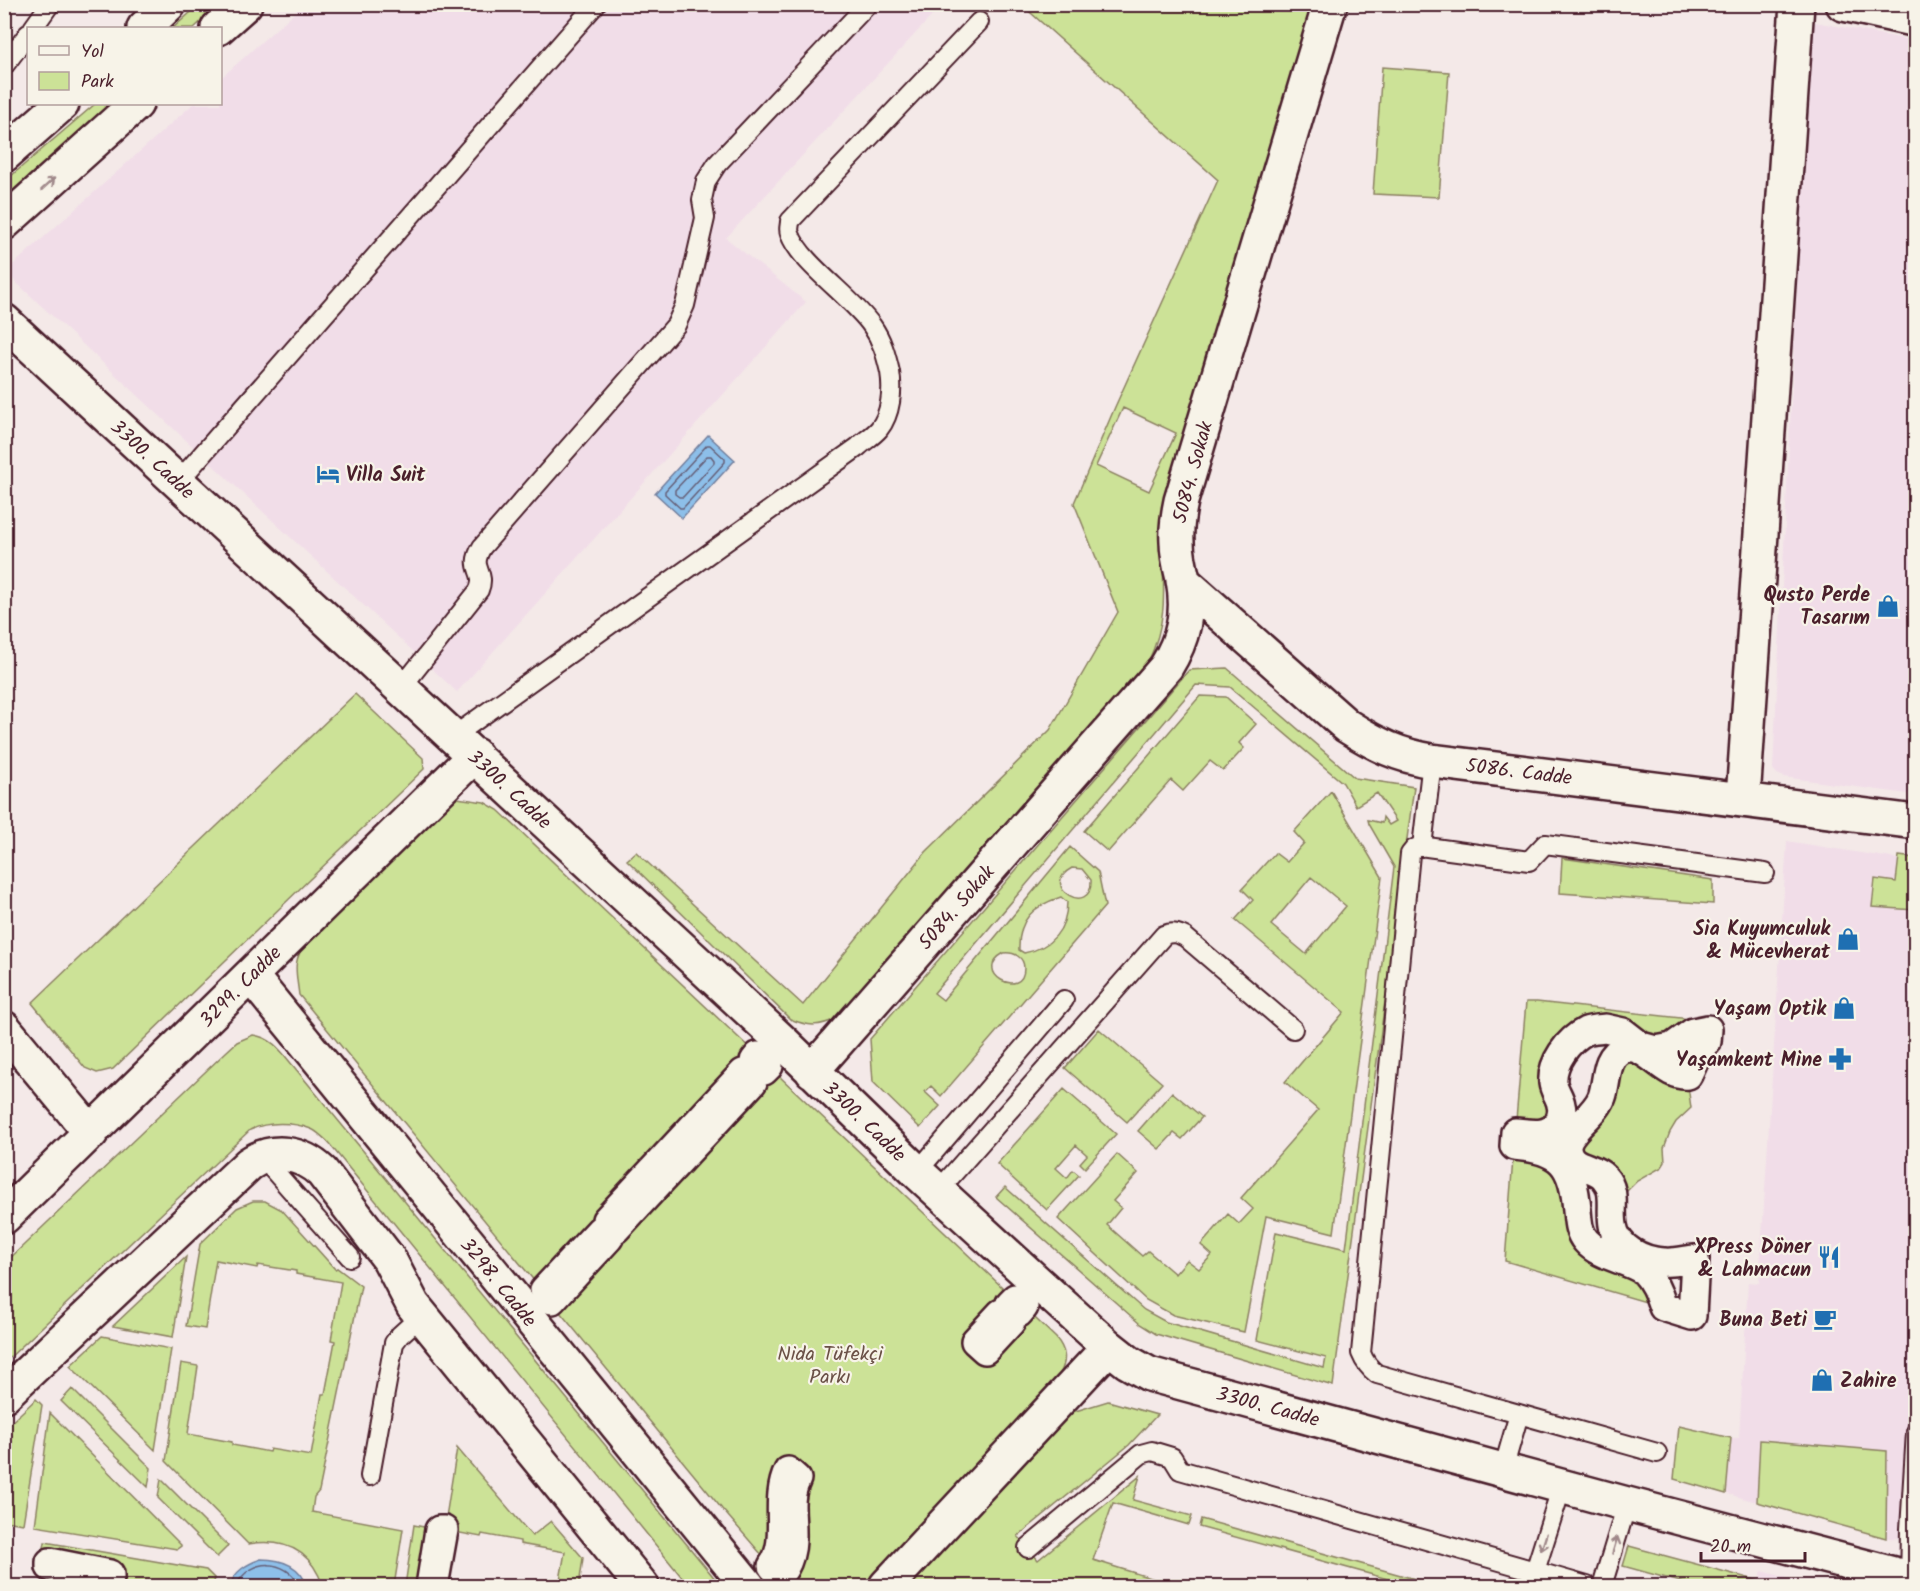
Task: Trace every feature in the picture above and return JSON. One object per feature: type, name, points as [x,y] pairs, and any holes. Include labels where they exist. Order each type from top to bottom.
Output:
[{"type":"street","points":[[145,27],[169,4]]},
{"type":"street","points":[[219,27],[245,4]]},
{"type":"street","name":"5084. Sokak","points":[[812,1071],[1166,668],[1177,649],[1185,618],[1183,582],[1176,541],[1181,501],[1330,4]]},
{"type":"street","points":[[1743,799],[1797,4]]},
{"type":"street","points":[[1843,4],[1916,20]]},
{"type":"street","points":[[4,155],[61,105]]},
{"type":"street","points":[[4,223],[135,105]]},
{"type":"street","name":"3300. Cadde","points":[[4,321],[464,746],[928,1182],[1128,1362],[1149,1374],[1911,1582]]},
{"type":"street","name":"5086. Cadde","points":[[1183,582],[1347,726],[1396,753],[1432,760],[1916,822]]},
{"type":"street","name":"3299. Cadde","points":[[4,1216],[251,976],[464,746]]},
{"type":"street","name":"3298. Cadde","points":[[251,976],[748,1587]]},
{"type":"street","points":[[4,1028],[91,1133]]},
{"type":"street","points":[[1614,1029],[1629,1035],[1641,1046],[1656,1050],[1671,1047],[1693,1032],[1708,1029],[1707,1042],[1698,1053],[1688,1075],[1675,1075],[1668,1072],[1644,1053],[1635,1049],[1627,1048],[1616,1053],[1609,1065],[1602,1097],[1594,1112],[1570,1135],[1567,1148],[1573,1162],[1595,1171],[1609,1183],[1613,1196],[1613,1227],[1616,1237],[1624,1246],[1637,1256],[1664,1263],[1695,1258],[1692,1316],[1663,1307],[1657,1290],[1644,1271],[1593,1248],[1586,1242],[1579,1227],[1575,1188],[1571,1175],[1563,1164],[1552,1154],[1514,1146],[1515,1132],[1547,1133],[1558,1122],[1562,1114],[1561,1104],[1553,1087],[1554,1066],[1570,1044],[1588,1030],[1614,1029]]},
{"type":"street","points":[[743,1073],[753,1082],[616,1229],[606,1220],[743,1073]]},
{"type":"street","points":[[4,1395],[240,1171],[269,1154],[292,1155],[313,1164],[322,1172],[389,1259],[406,1293],[422,1315],[630,1580]]},
{"type":"street","points":[[886,1587],[1109,1347]]},
{"type":"lane","points":[[34,27],[50,4]]},
{"type":"lane","points":[[178,482],[596,4]]},
{"type":"lane","points":[[401,688],[479,590],[482,583],[476,567],[476,557],[482,548],[676,325],[685,305],[705,218],[702,200],[706,181],[717,164],[868,4]]},
{"type":"lane","points":[[464,746],[880,428],[890,405],[891,381],[881,340],[855,305],[805,257],[793,241],[789,231],[790,221],[979,22]]},
{"type":"lane","points":[[4,66],[27,35]]},
{"type":"lane","points":[[1422,847],[1432,760]]},
{"type":"lane","points":[[1656,1453],[1377,1374],[1369,1368],[1361,1353],[1410,854],[1414,849],[1422,847],[1529,861],[1545,844],[1765,873]]},
{"type":"lane","points":[[928,1182],[978,1145],[1158,940],[1170,932],[1185,937],[1293,1029]]},
{"type":"lane","points":[[928,1182],[957,1126],[1064,1000]]},
{"type":"lane","points":[[957,1126],[978,1145]]},
{"type":"lane","points":[[262,1157],[350,1257]]},
{"type":"lane","points":[[370,1476],[394,1343],[422,1315]]},
{"type":"lane","points":[[1503,1470],[1519,1414]]},
{"type":"lane","points":[[1911,1582],[1910,1529],[1916,1432]]},
{"type":"lane","points":[[1028,1548],[1143,1453],[1152,1451],[1172,1457],[1180,1470],[1535,1571],[1562,1583],[1587,1587]]},
{"type":"lane","points":[[1535,1571],[1562,1486]]},
{"type":"lane","points":[[1602,1587],[1627,1504]]},
{"type":"shaded area","points":[[303,5],[942,5],[726,238],[806,302],[457,692],[5,272],[192,105],[222,105],[222,77]]},
{"type":"shaded area","points":[[1810,21],[1915,41],[1915,795],[1784,777],[1773,769]]},
{"type":"shaded area","points":[[1787,841],[1898,859],[1899,856],[1915,858],[1915,1539],[1886,1538],[1674,1479],[1679,1426],[1725,1438],[1739,1438],[1748,1282],[1759,1283]]},
{"type":"shaded area","points":[[1762,1571],[1817,1586],[1757,1586]]},
{"type":"green space","points":[[199,5],[219,5],[195,27],[174,27]]},
{"type":"green space","points":[[1022,5],[1315,5],[1162,545],[1164,590],[1162,618],[1148,662],[838,1018],[814,1025],[790,1019],[627,860],[636,852],[803,1005],[926,852],[1050,730],[1118,612],[1074,503],[1218,180]],"holes":[[[1123,408],[1176,433],[1149,491],[1096,466]]]},
{"type":"green space","points":[[1382,67],[1449,72],[1439,197],[1373,194]]},
{"type":"green space","points":[[94,105],[114,105],[5,201],[4,182]]},
{"type":"green space","points":[[1227,668],[1355,778],[1414,787],[1333,1386],[1156,1334],[1140,1324],[996,1197],[1005,1187],[1144,1310],[1166,1322],[1324,1368],[1326,1358],[1257,1340],[1276,1232],[1346,1249],[1394,867],[1368,820],[1382,823],[1383,817],[1389,825],[1396,821],[1377,793],[1356,806],[1343,783],[1230,687],[1196,685],[934,993],[943,1000],[1070,847],[1098,872],[1105,906],[941,1096],[931,1086],[925,1092],[940,1106],[920,1128],[873,1082],[870,1039],[1189,670]],"holes":[[[1072,868],[1082,869],[1091,880],[1089,891],[1084,897],[1077,898],[1069,895],[1060,883],[1063,876]],[[1061,897],[1067,902],[1061,929],[1042,947],[1024,953],[1019,950],[1019,939],[1024,922],[1035,910]],[[1004,953],[1018,956],[1024,964],[1022,978],[1009,983],[1001,980],[995,975],[993,968],[995,960]]]},
{"type":"green space","points":[[355,694],[423,758],[424,769],[113,1069],[97,1073],[85,1068],[32,1003]]},
{"type":"green space","points":[[1200,696],[1226,697],[1256,724],[1239,743],[1244,748],[1223,771],[1210,761],[1183,791],[1171,780],[1108,852],[1084,831]]},
{"type":"green space","points":[[1331,791],[1382,877],[1334,1233],[1266,1216],[1244,1332],[1173,1315],[1146,1300],[1058,1219],[1117,1154],[1138,1173],[1113,1201],[1121,1208],[1107,1225],[1142,1256],[1148,1251],[1175,1274],[1187,1260],[1199,1269],[1212,1255],[1201,1245],[1228,1214],[1239,1224],[1253,1209],[1241,1198],[1318,1110],[1285,1082],[1344,1012],[1235,920],[1253,900],[1242,889],[1275,853],[1287,862],[1304,843],[1294,832]],"holes":[[[1311,877],[1346,906],[1306,954],[1271,925]]]},
{"type":"green space","name":"Nida Tüfekçi Parkı","points":[[457,798],[484,802],[498,810],[1056,1338],[1062,1347],[1064,1364],[1060,1374],[867,1586],[789,1586],[722,1509],[299,995],[297,961],[306,941],[450,800]]},
{"type":"green space","points":[[1899,856],[1915,858],[1915,910],[1872,907],[1875,879],[1896,882]]},
{"type":"green space","points":[[1562,858],[1713,880],[1713,904],[1560,893]]},
{"type":"green space","points":[[1526,1002],[1708,1021],[1678,1043],[1623,1032],[1564,1051],[1562,1114],[1515,1132]]},
{"type":"green space","points":[[1099,1029],[1162,1083],[1127,1122],[1065,1068]]},
{"type":"green space","points":[[253,1035],[267,1039],[282,1052],[721,1586],[689,1586],[327,1141],[315,1131],[304,1127],[272,1124],[250,1130],[5,1362],[5,1263],[226,1052],[237,1042]]},
{"type":"green space","points":[[1616,1053],[1688,1086],[1691,1108],[1676,1122],[1670,1132],[1664,1148],[1665,1162],[1662,1167],[1637,1181],[1619,1199],[1568,1140]]},
{"type":"green space","points":[[1064,1089],[1116,1134],[1085,1168],[1080,1163],[1087,1155],[1076,1145],[1056,1168],[1067,1178],[1073,1170],[1079,1175],[1047,1210],[997,1164]]},
{"type":"green space","points":[[1172,1092],[1202,1117],[1182,1139],[1174,1133],[1159,1149],[1138,1131]]},
{"type":"green space","points":[[1514,1146],[1552,1154],[1579,1227],[1637,1267],[1663,1307],[1505,1261]]},
{"type":"green space","points":[[253,1201],[265,1201],[282,1210],[335,1269],[337,1268],[361,1286],[319,1491],[314,1497],[312,1512],[403,1529],[394,1586],[323,1586],[311,1563],[295,1549],[274,1543],[248,1544],[166,1461],[181,1363],[198,1366],[188,1434],[269,1452],[270,1449],[311,1456],[322,1394],[325,1394],[335,1341],[331,1340],[341,1282],[296,1274],[296,1271],[258,1265],[257,1268],[216,1260],[205,1329],[186,1326],[200,1244],[237,1208]]},
{"type":"green space","points":[[186,1257],[173,1337],[113,1326]]},
{"type":"green space","points":[[102,1336],[171,1349],[155,1450],[70,1366]]},
{"type":"green space","points":[[72,1389],[151,1468],[148,1487],[61,1401]]},
{"type":"green space","points":[[36,1399],[42,1405],[23,1524],[5,1521],[5,1428]]},
{"type":"green space","points":[[1108,1401],[1157,1415],[1129,1445],[1018,1536],[1038,1560],[1140,1476],[1133,1500],[1192,1516],[1189,1525],[1113,1503],[1093,1560],[1154,1579],[1149,1586],[906,1586],[1066,1414]]},
{"type":"green space","points":[[50,1413],[181,1546],[177,1549],[35,1526]]},
{"type":"green space","points":[[1679,1426],[1731,1438],[1726,1494],[1674,1479]]},
{"type":"green space","points":[[1760,1440],[1887,1451],[1886,1538],[1757,1502]]},
{"type":"green space","points":[[457,1448],[532,1536],[551,1521],[583,1558],[579,1586],[559,1586],[565,1552],[482,1534],[481,1537],[444,1530]]},
{"type":"green space","points":[[161,1479],[228,1546],[217,1557],[158,1498]]},
{"type":"green space","points":[[1201,1519],[1440,1586],[1413,1586],[1199,1527]]},
{"type":"green space","points":[[414,1525],[439,1530],[430,1586],[405,1586]]},
{"type":"green space","points":[[45,1542],[206,1570],[215,1579],[212,1586],[108,1586],[42,1561]]},
{"type":"green space","points":[[1629,1546],[1759,1581],[1757,1586],[1695,1586],[1623,1566]]},
{"type":"water","points":[[708,435],[735,460],[682,518],[655,493]]},
{"type":"water","points":[[261,1559],[276,1560],[295,1568],[307,1586],[230,1586],[242,1569]]},
{"type":"place","name":"Villa Suit","points":[[328,474]]},
{"type":"place","name":"Qusto Perde Tasarım","points":[[1888,606]]},
{"type":"place","name":"Sia Kuyumculuk & Mücevherat","points":[[1848,939]]},
{"type":"place","name":"Yaşam Optik","points":[[1844,1008]]},
{"type":"place","name":"Yaşamkent Mine","points":[[1840,1059]]},
{"type":"place","name":"XPress Döner & Lahmacun","points":[[1829,1257]]},
{"type":"place","name":"Buna Beti","points":[[1825,1319]]},
{"type":"place","name":"Zahire","points":[[1822,1380]]}]
